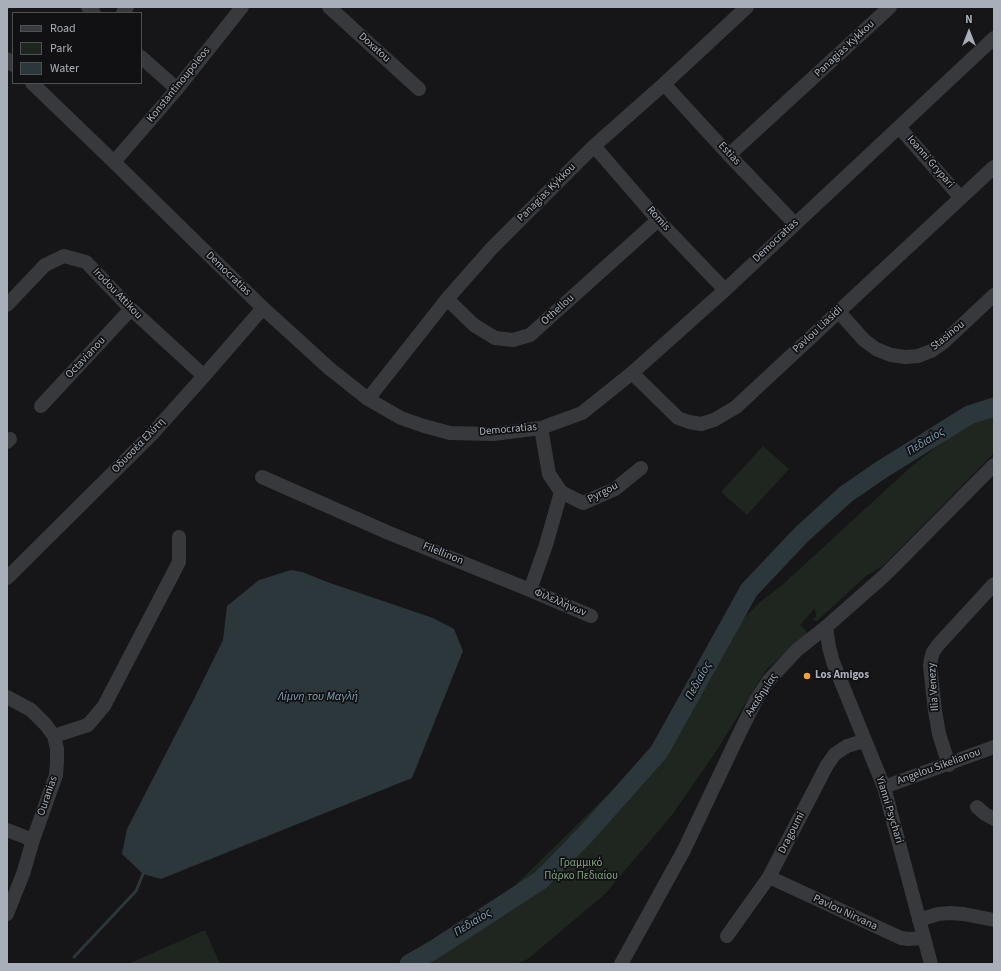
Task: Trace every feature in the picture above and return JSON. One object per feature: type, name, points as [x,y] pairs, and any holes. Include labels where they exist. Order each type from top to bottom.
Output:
[{"type":"street","name":"Konstantinoupoleos","points":[[114,162],[177,89],[242,7]]},
{"type":"street","name":"Doxatou","points":[[329,7],[419,89]]},
{"type":"street","name":"Panagias Kykkou","points":[[368,399],[447,300],[492,248],[594,146],[747,7]]},
{"type":"street","name":"Panagias Kykkou","points":[[729,155],[890,7]]},
{"type":"street","name":"Democratias","points":[[33,84],[263,308],[330,369],[368,399],[401,418],[424,426],[450,433],[493,434],[541,428],[582,413],[632,373],[725,290],[994,38]]},
{"type":"street","points":[[142,58],[177,89]]},
{"type":"street","name":"Estias","points":[[664,84],[795,224]]},
{"type":"street","name":"Ioanni Grypari","points":[[899,127],[960,197]]},
{"type":"street","name":"Romis","points":[[594,146],[658,220],[725,290]]},
{"type":"street","name":"Pavlou Liasidi","points":[[632,373],[678,418],[701,424],[714,420],[736,407],[994,167]]},
{"type":"street","name":"Othellou","points":[[447,300],[474,325],[495,338],[513,340],[530,335],[658,220]]},
{"type":"street","name":"Irodou Attikou","points":[[7,305],[45,265],[64,256],[86,262],[131,309],[204,376]]},
{"type":"street","name":"Stasinou","points":[[838,311],[864,340],[876,349],[891,355],[905,357],[918,356],[944,342],[994,295]]},
{"type":"street","name":"Οδυσσέα Ελύτη","points":[[7,578],[148,437],[204,376],[263,308]]},
{"type":"street","name":"Octavianou","points":[[41,406],[131,309]]},
{"type":"street","name":"Pyrgou","points":[[541,428],[549,474],[561,492],[583,503],[615,489],[640,468]]},
{"type":"street","name":"Ακαδημίας","points":[[621,964],[684,850],[756,700],[769,680],[797,650],[826,627],[885,574],[987,470],[994,465]]},
{"type":"street","name":"Filellinon","points":[[262,477],[389,533],[530,590]]},
{"type":"street","points":[[530,590],[546,545],[561,492]]},
{"type":"street","points":[[7,697],[31,710],[46,725],[54,736],[88,725],[104,706],[179,562],[179,537]]},
{"type":"street","name":"Φιλελλήνων","points":[[530,590],[591,616]]},
{"type":"street","name":"Ilia Venezy","points":[[948,765],[939,734],[935,711],[930,666],[931,659],[933,652],[938,645],[991,593]]},
{"type":"street","name":"Yianni Psychari","points":[[826,627],[833,662],[884,787],[931,964]]},
{"type":"street","name":"Yianni Psychari","points":[[808,641],[821,648],[833,662]]},
{"type":"street","name":"Ouranias","points":[[7,914],[23,874],[33,840],[56,775],[57,748],[54,736]]},
{"type":"street","name":"Dragoumi","points":[[727,936],[769,876],[831,760],[840,750],[847,746],[864,741]]},
{"type":"street","name":"Angelou Sikelianou","points":[[884,787],[994,747]]},
{"type":"street","points":[[978,807],[985,814],[994,819]]},
{"type":"street","points":[[7,830],[33,840]]},
{"type":"street","name":"Pavlou Nirvana","points":[[769,876],[901,938],[923,938]]},
{"type":"street","points":[[919,920],[938,914],[950,913],[994,920]]},
{"type":"green space","name":"Γραμμικό Πάρκο Πεδιαίου","points":[[994,411],[994,453],[883,566],[866,576],[817,621],[812,620],[816,617],[815,608],[800,625],[808,633],[766,670],[717,750],[672,815],[605,894],[528,959],[516,964],[420,964],[441,952],[504,896],[672,732],[722,655],[741,621],[760,602],[781,586],[914,464],[970,422]]},
{"type":"green space","points":[[763,446],[789,469],[747,515],[721,492]]},
{"type":"green space","points":[[205,930],[220,964],[128,964]]},
{"type":"water","name":"Λίμνη του Μαγλή","points":[[291,570],[302,572],[433,618],[454,629],[463,651],[412,778],[161,879],[143,874],[122,854],[127,829],[223,640],[227,606],[259,580]]},
{"type":"waterway","name":"Πεδιαίος","points":[[409,964],[435,949],[541,880],[586,834],[659,752],[749,590],[801,535],[846,494],[881,470],[969,415],[994,407]]},
{"type":"waterway","points":[[74,957],[136,891],[143,874]]},
{"type":"place","name":"Los Amigos","points":[[807,676]]}]
